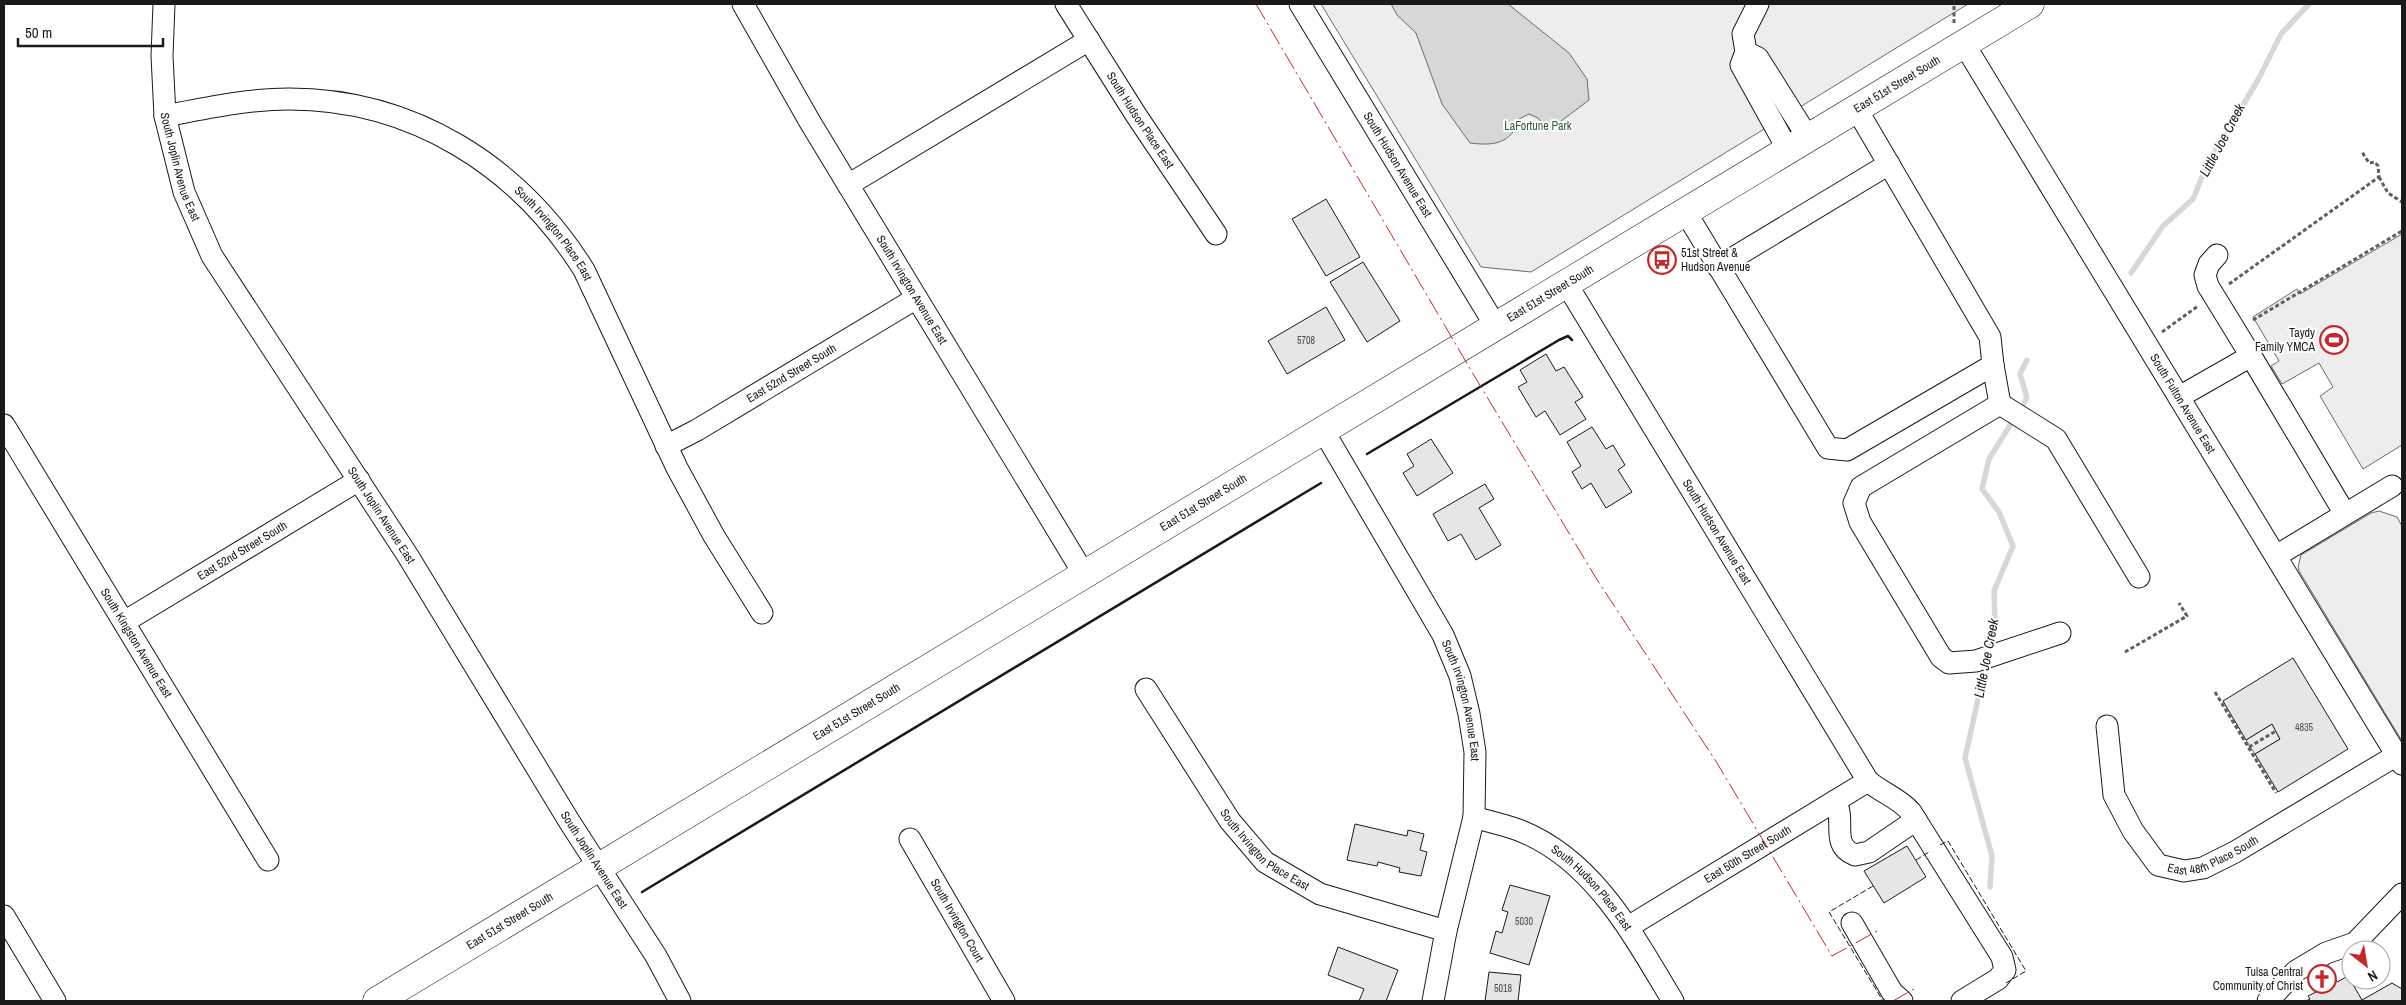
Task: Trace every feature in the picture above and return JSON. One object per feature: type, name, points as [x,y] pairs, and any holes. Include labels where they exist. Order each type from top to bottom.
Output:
[{"type":"main road","name":"East 51st Street South","points":[[377,1001],[1797,142],[2030,4]]},
{"type":"street","name":"South Joplin Avenue East","points":[[164,4],[162,56],[165,116],[184,192],[212,256],[359,480],[656,956],[680,1001]]},
{"type":"street","name":"South Irvington Avenue East","points":[[743,4],[915,299],[1084,574]]},
{"type":"street","name":"South Hudson Place East","points":[[1066,4],[1216,234]]},
{"type":"street","name":"South Hudson Avenue East","points":[[1300,4],[1495,326]]},
{"type":"street","points":[[1758,4],[1743,34],[1746,52],[1758,58],[1797,142]]},
{"type":"street","points":[[848,185],[1089,40]]},
{"type":"street","name":"South Fulton Avenue East","points":[[1964,44],[2400,760]]},
{"type":"street","name":"South Irvington Place East","points":[[165,116],[245,101],[289,99],[343,103],[416,123],[463,146],[494,168],[522,193],[564,239],[592,283],[666,446],[714,536],[762,613]]},
{"type":"street","points":[[1856,108],[1990,338],[1993,364],[2006,408],[2056,438],[2139,578]]},
{"type":"street","points":[[1718,267],[1889,164]]},
{"type":"street","points":[[1685,211],[1828,448],[1847,450],[1993,364]]},
{"type":"street","points":[[2218,255],[2209,264],[2205,275],[2214,295],[2345,514]]},
{"type":"street","name":"South Hudson Avenue East","points":[[1566,282],[1868,781]]},
{"type":"street","name":"East 52nd Street South","points":[[666,446],[697,430],[915,299]]},
{"type":"street","points":[[2179,398],[2250,356]]},
{"type":"street","points":[[2006,408],[1862,488],[1854,503],[1860,522],[1941,657],[1949,663],[1976,661],[1997,652],[2060,633]]},
{"type":"street","name":"South Kingston Avenue East","points":[[4,425],[268,860]]},
{"type":"street","name":"South Irvington Avenue East","points":[[1323,430],[1444,635],[1460,676],[1471,723],[1475,752],[1474,817],[1446,931],[1433,1001]]},
{"type":"street","name":"East 52nd Street South","points":[[124,622],[359,480]]},
{"type":"street","points":[[2276,556],[2392,486]]},
{"type":"street","name":"South Irvington Place East","points":[[1146,689],[1230,821],[1266,862],[1320,894],[1446,931]]},
{"type":"street","name":"East 48th Place South","points":[[2107,726],[2114,795],[2133,831],[2158,865],[2184,871],[2203,868],[2235,852],[2400,760]]},
{"type":"street","points":[[1868,781],[1878,790],[1904,804],[2002,957],[2005,970],[1998,980],[1962,1001]]},
{"type":"street","name":"East 50th Street South","points":[[1628,927],[1868,781]]},
{"type":"street","points":[[1835,801],[1840,813],[1839,839],[1845,850],[1855,855],[1869,852],[1916,820]]},
{"type":"street","name":"South Hudson Place East","points":[[1474,817],[1522,832],[1566,857],[1600,890],[1628,927],[1673,1001]]},
{"type":"street","name":"South Irvington Court","points":[[910,839],[1004,1001]]},
{"type":"street","points":[[2268,1001],[2296,970],[2326,953],[2354,943],[2402,894]]},
{"type":"street","points":[[4,916],[55,1001]]},
{"type":"street","points":[[1852,923],[1892,992],[1902,1001]]},
{"type":"path","points":[[2362,152],[2369,163],[2375,162],[2378,166],[2379,177],[2388,193],[2402,202]]},
{"type":"path","points":[[2162,332],[2379,177]]},
{"type":"path","points":[[2248,323],[2402,231]]},
{"type":"path","points":[[2126,652],[2187,616],[2179,603]]},
{"type":"path","points":[[2215,692],[2276,792]]},
{"type":"path","points":[[2249,747],[2276,730]]},
{"type":"shaded area","name":"LaFortune Park","points":[[1321,4],[1968,4],[1531,272],[1481,267]]},
{"type":"shaded area","points":[[1391,4],[1508,4],[1569,53],[1587,79],[1589,100],[1553,127],[1545,126],[1538,118],[1529,114],[1519,119],[1512,134],[1500,142],[1486,144],[1470,143],[1442,104],[1416,33],[1397,15]]},
{"type":"shaded area","name":"Taydy Family YMCA","points":[[2402,234],[2402,445],[2363,469],[2320,396],[2333,387],[2319,363],[2282,384],[2271,366],[2279,361],[2253,317],[2297,289],[2300,294]]},
{"type":"shaded area","points":[[2379,511],[2397,517],[2402,526],[2402,741],[2298,567],[2301,555],[2371,513]]},
{"type":"shaded area","points":[[2272,724],[2280,739],[2255,754],[2246,740]]},
{"type":"building","points":[[1326,199],[1360,257],[1326,276],[1292,219]]},
{"type":"building","points":[[1363,262],[1400,321],[1367,342],[1330,282]]},
{"type":"building","points":[[1326,307],[1345,340],[1287,374],[1268,341]]},
{"type":"building","points":[[1546,354],[1556,371],[1564,367],[1583,397],[1575,402],[1586,419],[1560,435],[1545,411],[1536,417],[1518,387],[1527,382],[1520,370]]},
{"type":"building","points":[[1592,427],[1606,449],[1613,445],[1625,465],[1618,470],[1632,492],[1606,508],[1591,483],[1582,489],[1572,472],[1581,466],[1567,442]]},
{"type":"building","points":[[1431,439],[1453,473],[1417,496],[1403,473],[1414,466],[1407,454]]},
{"type":"building","points":[[1485,484],[1494,499],[1479,508],[1501,545],[1476,560],[1461,534],[1448,541],[1433,514]]},
{"type":"building","points":[[2293,658],[2348,749],[2278,792],[2255,754],[2280,739],[2272,724],[2246,740],[2223,701]]},
{"type":"building","points":[[1355,824],[1407,836],[1408,830],[1424,834],[1420,850],[1427,852],[1421,876],[1399,872],[1400,868],[1378,862],[1377,866],[1347,860]]},
{"type":"building","points":[[1907,846],[1926,877],[1884,903],[1864,871]]},
{"type":"building","points":[[1510,885],[1550,896],[1529,965],[1490,953],[1496,931],[1502,933],[1508,912],[1502,910]]},
{"type":"building","points":[[1338,947],[1398,970],[1386,1001],[1359,1001],[1364,989],[1328,975]]},
{"type":"building","name":"Tulsa Central Community of Christ","points":[[2325,960],[2337,982],[2341,980],[2341,990],[2356,990],[2362,1000],[2380,990],[2391,990],[2392,983],[2402,989],[2402,1001],[2306,1001],[2310,999],[2308,996],[2316,992],[2305,972]]},
{"type":"building","points":[[1489,972],[1521,975],[1518,1001],[1485,1001]]},
{"type":"waterway","name":"Little Joe Creek","points":[[2131,273],[2163,226],[2193,199],[2207,165],[2258,80],[2281,34],[2309,4]]},
{"type":"waterway","name":"Little Joe Creek","points":[[1988,652],[1995,625],[1994,591],[2013,546],[1999,512],[1982,489],[1989,459],[2027,398],[2020,374],[2027,360]]},
{"type":"waterway","name":"Little Joe Creek","points":[[1986,663],[1965,758],[1992,856],[1990,887]]},
{"type":"fence","points":[[1940,845],[1948,841],[2026,971],[2006,983]]},
{"type":"fence","points":[[1916,860],[1929,852]]},
{"type":"fence","points":[[1873,886],[1829,912],[1883,1001]]},
{"type":"wall","points":[[1367,454],[1559,340],[1568,336],[1572,340]]},
{"type":"wall","points":[[642,892],[1321,483]]},
{"type":"power","points":[[1256,4],[1472,372],[1596,578],[1717,763],[1832,956],[1879,930]]},
{"type":"power","points":[[1893,1001],[1914,989]]},
{"type":"place","name":"51st Street & Hudson Avenue","points":[[1662,260]]},
{"type":"place","name":"Taydy Family YMCA","points":[[2334,340]]},
{"type":"place","name":"Tulsa Central Community of Christ","points":[[2322,979]]}]
